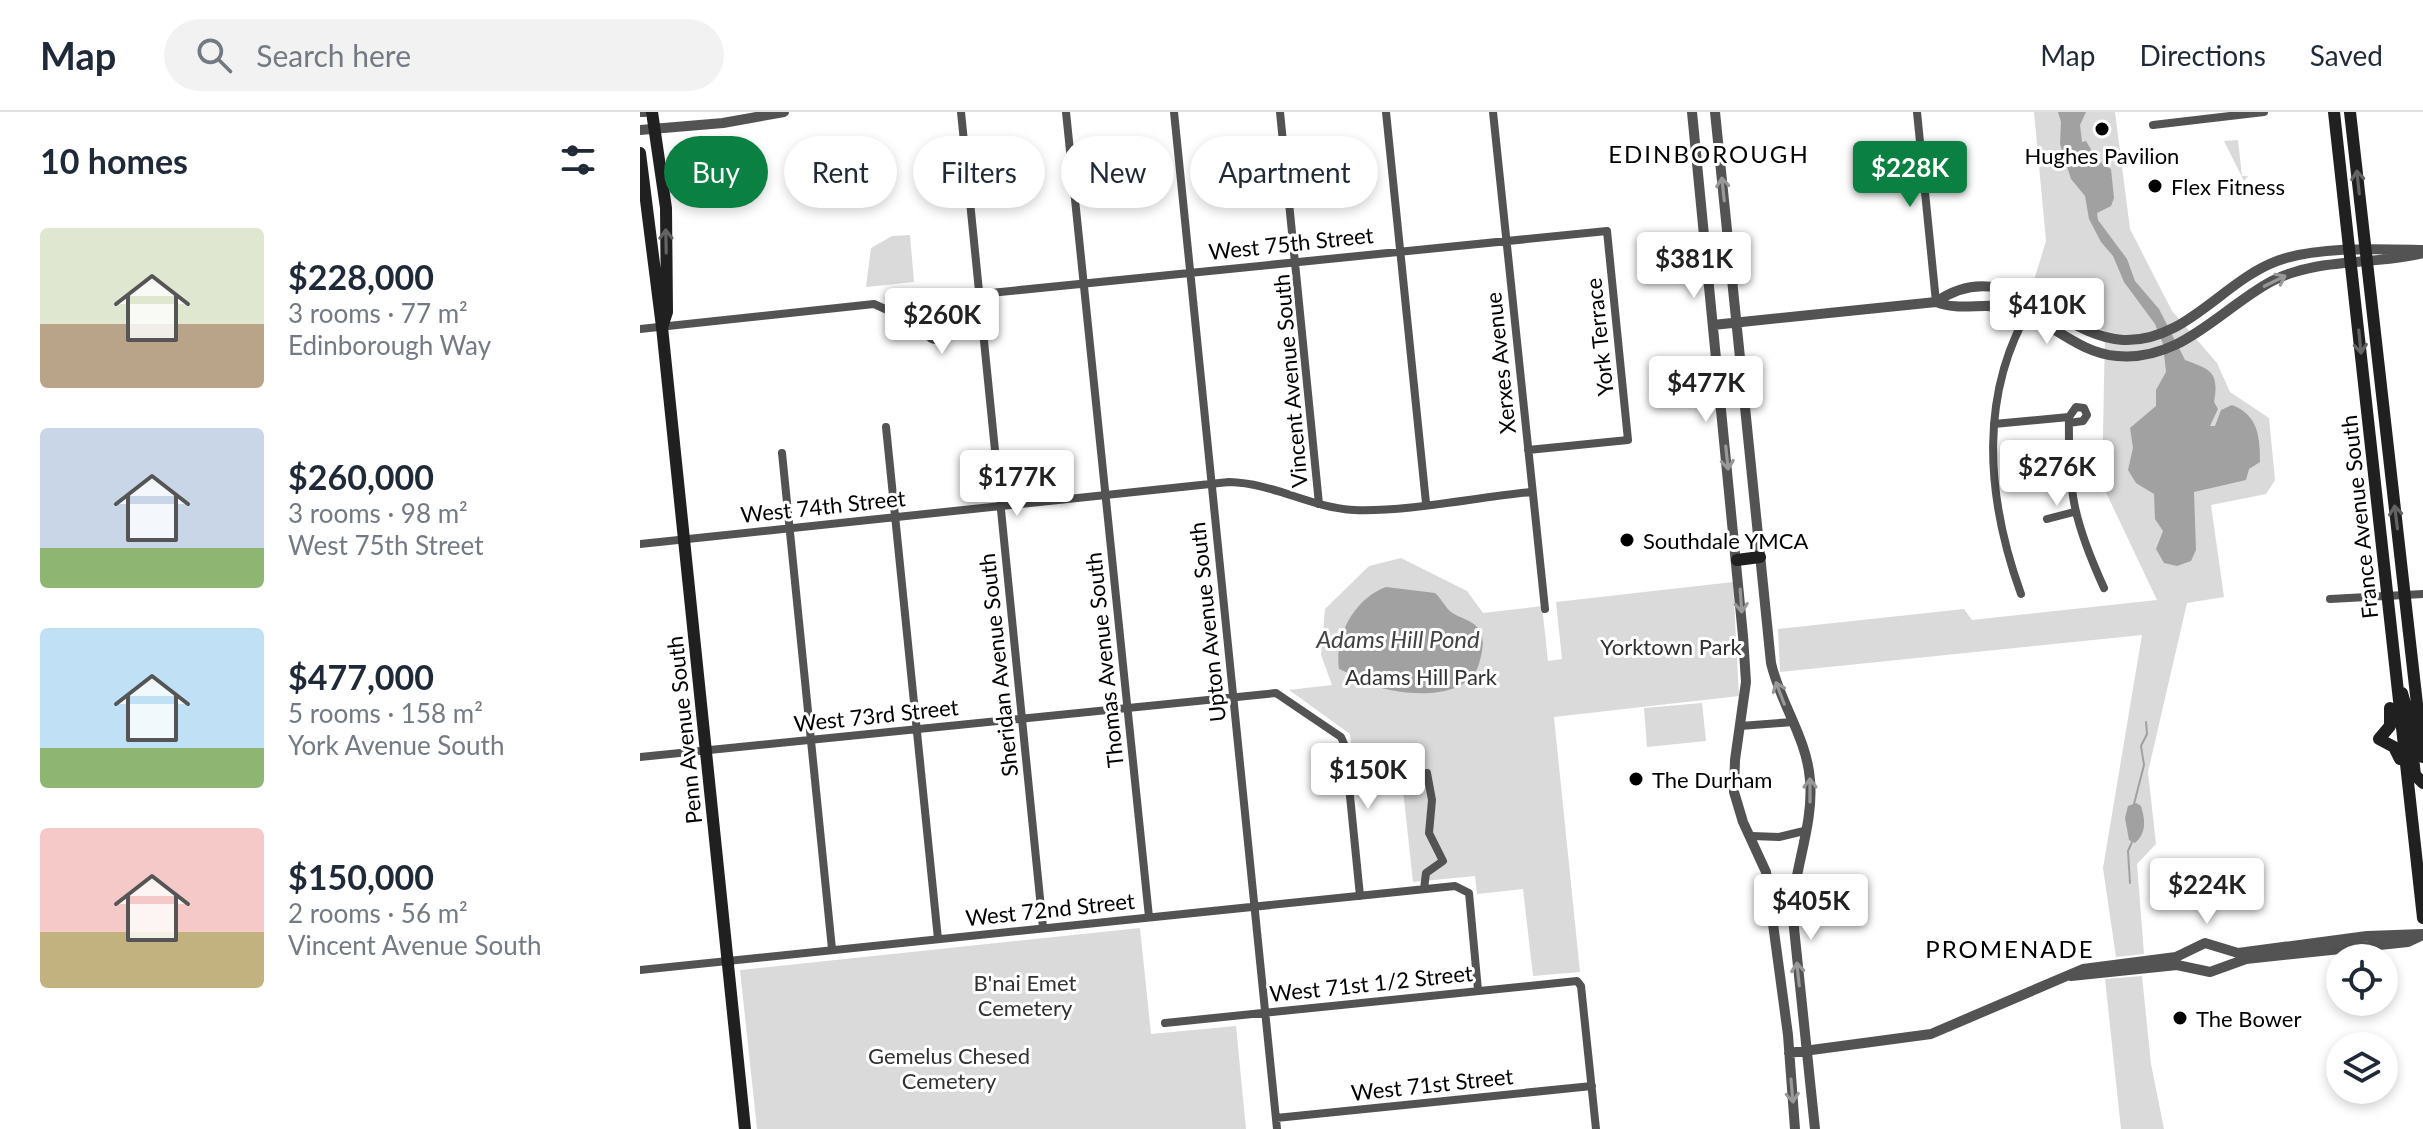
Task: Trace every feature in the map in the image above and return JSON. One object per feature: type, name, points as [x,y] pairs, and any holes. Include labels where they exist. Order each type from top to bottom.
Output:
[{"type":"main road","name":"Penn Avenue South","points":[[652,112],[666,208],[667,312],[662,327]]},
{"type":"main road","name":"France Avenue South","points":[[2334,112],[2423,918]]},
{"type":"main road","name":"France Avenue South","points":[[2350,112],[2423,757]]},
{"type":"main road","name":"Penn Avenue South","points":[[640,153],[662,327],[745,1129]]},
{"type":"main road","points":[[1737,560],[1760,557]]},
{"type":"main road","points":[[2391,637],[2387,670],[2391,719],[2379,739],[2394,747],[2405,776]]},
{"type":"main road","points":[[2395,684],[2408,714],[2415,775],[2423,783]]},
{"type":"street","points":[[640,130],[723,123],[784,112]]},
{"type":"street","name":"Sheridan Avenue South","points":[[961,112],[1043,928]]},
{"type":"street","name":"Thomas Avenue South","points":[[1066,112],[1149,917]]},
{"type":"street","name":"Upton Avenue South","points":[[1174,112],[1277,1129]]},
{"type":"street","name":"Vincent Avenue South","points":[[1280,112],[1319,504]]},
{"type":"street","points":[[1386,112],[1426,503]]},
{"type":"street","name":"Xerxes Avenue","points":[[1493,112],[1545,609]]},
{"type":"street","points":[[1692,112],[1744,642],[1745,665],[1734,792],[1743,822],[1766,872],[1789,1053],[1795,1129]]},
{"type":"street","points":[[1715,112],[1771,663],[1781,700],[1805,750],[1811,781],[1794,875],[1792,909],[1815,1129]]},
{"type":"street","points":[[1917,112],[1936,302]]},
{"type":"street","points":[[2153,125],[2264,112]]},
{"type":"street","name":"West 75th Street","points":[[980,294],[1401,249],[1607,231]]},
{"type":"street","name":"York Terrace","points":[[1528,450],[1628,440],[1607,231]]},
{"type":"street","points":[[1936,302],[1946,295],[1986,288],[2009,291],[2035,300],[2098,335],[2123,340],[2155,336],[2184,322],[2254,273],[2278,261],[2366,258],[2423,252]]},
{"type":"street","points":[[1713,325],[1936,302],[1948,307],[2003,307],[2026,314],[2090,350],[2125,357],[2160,352],[2194,335],[2277,279],[2350,258]]},
{"type":"street","points":[[2021,594],[2001,532],[1994,496],[1994,424],[2001,373],[2035,300]]},
{"type":"street","points":[[640,329],[874,304],[927,328]]},
{"type":"street","points":[[1994,424],[2069,420],[2068,467],[2074,512],[2104,588]]},
{"type":"street","points":[[886,427],[938,939]]},
{"type":"street","points":[[782,453],[832,949]]},
{"type":"street","name":"West 74th Street","points":[[640,544],[1211,484],[1264,485],[1319,504],[1355,510],[1532,492]]},
{"type":"street","points":[[2047,519],[2074,512]]},
{"type":"street","points":[[2330,599],[2423,594]]},
{"type":"street","name":"West 73rd Street","points":[[640,757],[1276,693],[1341,737],[1345,746],[1360,896]]},
{"type":"street","points":[[1740,726],[1793,722]]},
{"type":"street","points":[[1424,889],[1426,873],[1443,861],[1429,833],[1432,800],[1427,773]]},
{"type":"street","points":[[1752,836],[1779,837],[1804,831]]},
{"type":"street","name":"West 72nd Street","points":[[640,970],[1463,887],[1469,893],[1478,990]]},
{"type":"street","points":[[1789,1053],[1931,1034],[2069,976],[2102,966],[2176,957],[2205,943],[2238,953],[2361,936],[2423,935]]},
{"type":"street","points":[[2069,976],[2177,965],[2210,972],[2246,959],[2408,942],[2423,935]]},
{"type":"street","points":[[2219,947],[2223,959],[2220,967]]},
{"type":"street","points":[[2194,948],[2191,959],[2195,968]]},
{"type":"street","name":"West 71st 1/2 Street","points":[[1165,1023],[1478,990],[1580,983],[1592,1086]]},
{"type":"street","points":[[1592,1086],[1596,1129]]},
{"type":"street","name":"West 71st Street","points":[[1276,1118],[1592,1086]]},
{"type":"green space","points":[[2034,112],[2115,112],[2130,229],[2172,311],[2217,363],[2230,392],[2269,418],[2275,480],[2266,494],[2211,505],[2224,597],[2187,603],[2148,772],[2156,844],[2137,864],[2144,954],[2116,957],[2103,868],[2142,635],[1780,672],[1778,629],[1964,609],[1972,620],[2157,600],[2102,484],[2105,331],[2031,290],[2046,241]]},
{"type":"green space","points":[[2238,140],[2242,176],[2248,176],[2244,181],[2224,141]]},
{"type":"green space","points":[[910,235],[914,282],[866,287],[871,248],[892,236]]},
{"type":"green space","name":"Adams Hill Park","points":[[1401,558],[1467,591],[1483,613],[1542,606],[1548,661],[1562,659],[1556,602],[1733,582],[1739,696],[1554,717],[1580,972],[1533,976],[1523,889],[1477,894],[1475,876],[1413,882],[1400,762],[1354,767],[1350,734],[1289,690],[1332,685],[1321,655],[1325,609],[1369,566]]},
{"type":"green space","points":[[1702,703],[1706,741],[1647,747],[1644,708]]},
{"type":"green space","points":[[1140,928],[1151,1034],[1236,1026],[1246,1129],[757,1129],[740,970]]},
{"type":"green space","points":[[2142,976],[2151,1064],[2164,1129],[2121,1129],[2105,979]]},
{"type":"water","points":[[2058,112],[2086,112],[2080,125],[2082,142],[2086,141],[2098,161],[2111,169],[2114,198],[2111,206],[2097,213],[2098,220],[2127,259],[2135,281],[2159,309],[2185,360],[2206,369],[2214,377],[2214,402],[2218,409],[2210,426],[2215,426],[2221,410],[2232,405],[2247,414],[2258,435],[2260,462],[2249,469],[2246,480],[2194,492],[2196,550],[2191,561],[2177,566],[2164,563],[2156,549],[2163,531],[2155,519],[2154,494],[2136,483],[2128,470],[2133,448],[2130,428],[2156,406],[2156,390],[2166,372],[2163,344],[2155,324],[2124,282],[2113,256],[2101,242],[2089,219],[2085,196],[2071,179],[2060,144]]},
{"type":"water","name":"Adams Hill Pond","points":[[1386,587],[1435,593],[1451,612],[1475,625],[1482,636],[1483,646],[1472,677],[1446,691],[1412,693],[1380,688],[1339,669],[1340,644],[1349,620],[1365,600]]},
{"type":"water","points":[[2136,803],[2141,806],[2144,826],[2142,835],[2135,843],[2129,840],[2125,818],[2128,806]]},
{"type":"waterway","points":[[2134,804],[2144,765],[2141,746],[2147,734],[2146,722]]},
{"type":"waterway","points":[[2130,883],[2128,851],[2132,842]]},
{"type":"place","name":"Hughes Pavilion","points":[[2102,129]]},
{"type":"place","name":"Flex Fitness","points":[[2155,186]]},
{"type":"place","name":"Southdale YMCA","points":[[1627,540]]},
{"type":"place","name":"The Durham","points":[[1636,779]]},
{"type":"place","name":"The Bower","points":[[2180,1018]]},
{"type":"district","name":"EDINBOROUGH","points":[[1709,153]]},
{"type":"district","name":"PROMENADE","points":[[2010,948]]},
{"type":"park label","name":"Yorktown Park","points":[[1671,646]]},
{"type":"park label","name":"B'nai Emet Cemetery","points":[[1025,994]]},
{"type":"park label","name":"Gemelus Chesed Cemetery","points":[[949,1068]]}]
